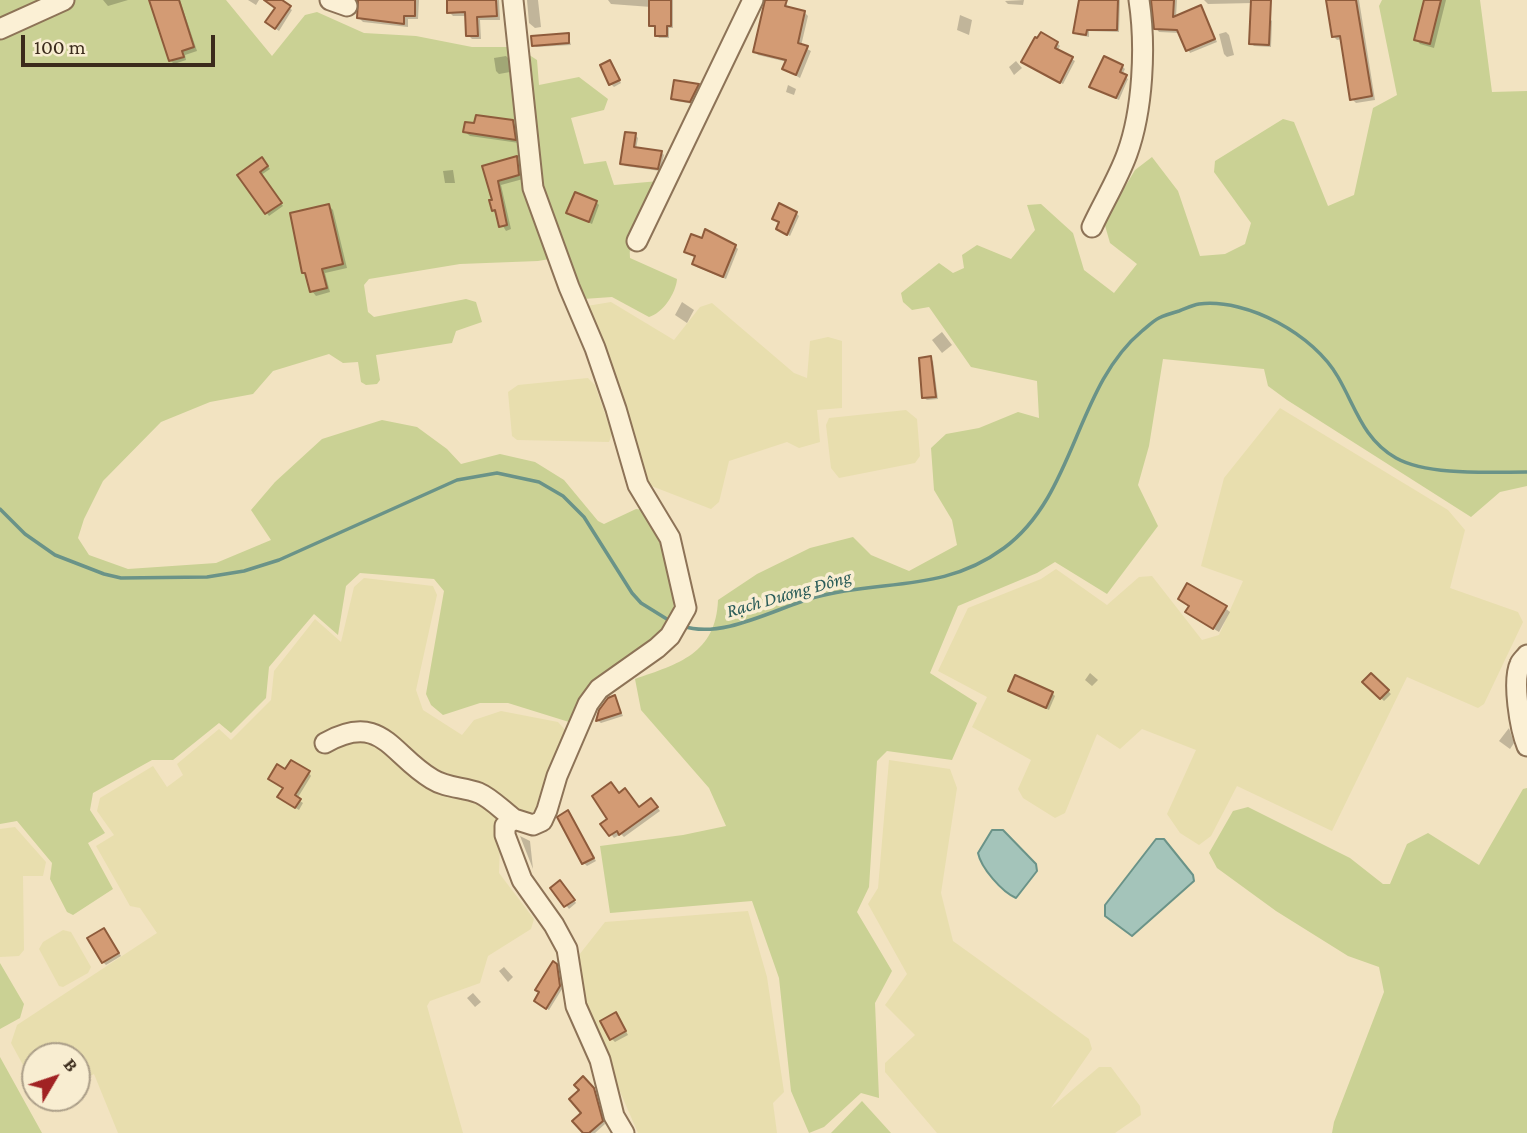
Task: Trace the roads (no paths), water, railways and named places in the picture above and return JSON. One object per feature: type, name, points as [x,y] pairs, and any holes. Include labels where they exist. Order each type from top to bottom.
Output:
[{"type":"street","points":[[0,29],[64,0]]},
{"type":"street","points":[[325,743],[343,733],[369,733],[395,747],[433,780],[480,793],[514,818],[533,825],[541,821],[547,810],[557,776],[588,704],[599,689],[670,636],[686,608],[670,538],[638,485],[595,348],[569,287],[533,188],[513,0]]},
{"type":"street","points":[[637,241],[753,0]]},
{"type":"street","points":[[1092,227],[1126,157],[1135,129],[1142,51],[1139,0]]},
{"type":"street","points":[[1527,656],[1520,664],[1518,682],[1519,715],[1527,746]]},
{"type":"street","points":[[514,818],[508,822],[505,835],[522,880],[554,925],[566,949],[576,1006],[600,1060],[614,1116],[624,1133]]},
{"type":"water","points":[[992,830],[1003,830],[1036,864],[1037,871],[1016,898],[993,879],[980,859],[978,853]]},
{"type":"water","points":[[1156,839],[1164,839],[1193,875],[1194,881],[1132,936],[1105,916],[1105,905]]},
{"type":"waterway","name":"Rạch Dương Đông","points":[[683,626],[698,629],[732,626],[816,597],[935,579],[981,562],[1004,548],[1028,526],[1047,500],[1102,381],[1120,354],[1157,319],[1199,304],[1238,307],[1258,313],[1278,322],[1313,347],[1338,377],[1368,432],[1396,458],[1409,464],[1442,470],[1527,472]]},
{"type":"waterway","name":"Rạch Dương Đông","points":[[0,509],[25,534],[55,555],[104,574],[121,578],[207,577],[244,571],[279,560],[457,480],[497,473],[539,482],[563,496],[584,517],[632,593],[641,603],[670,621]]}]
